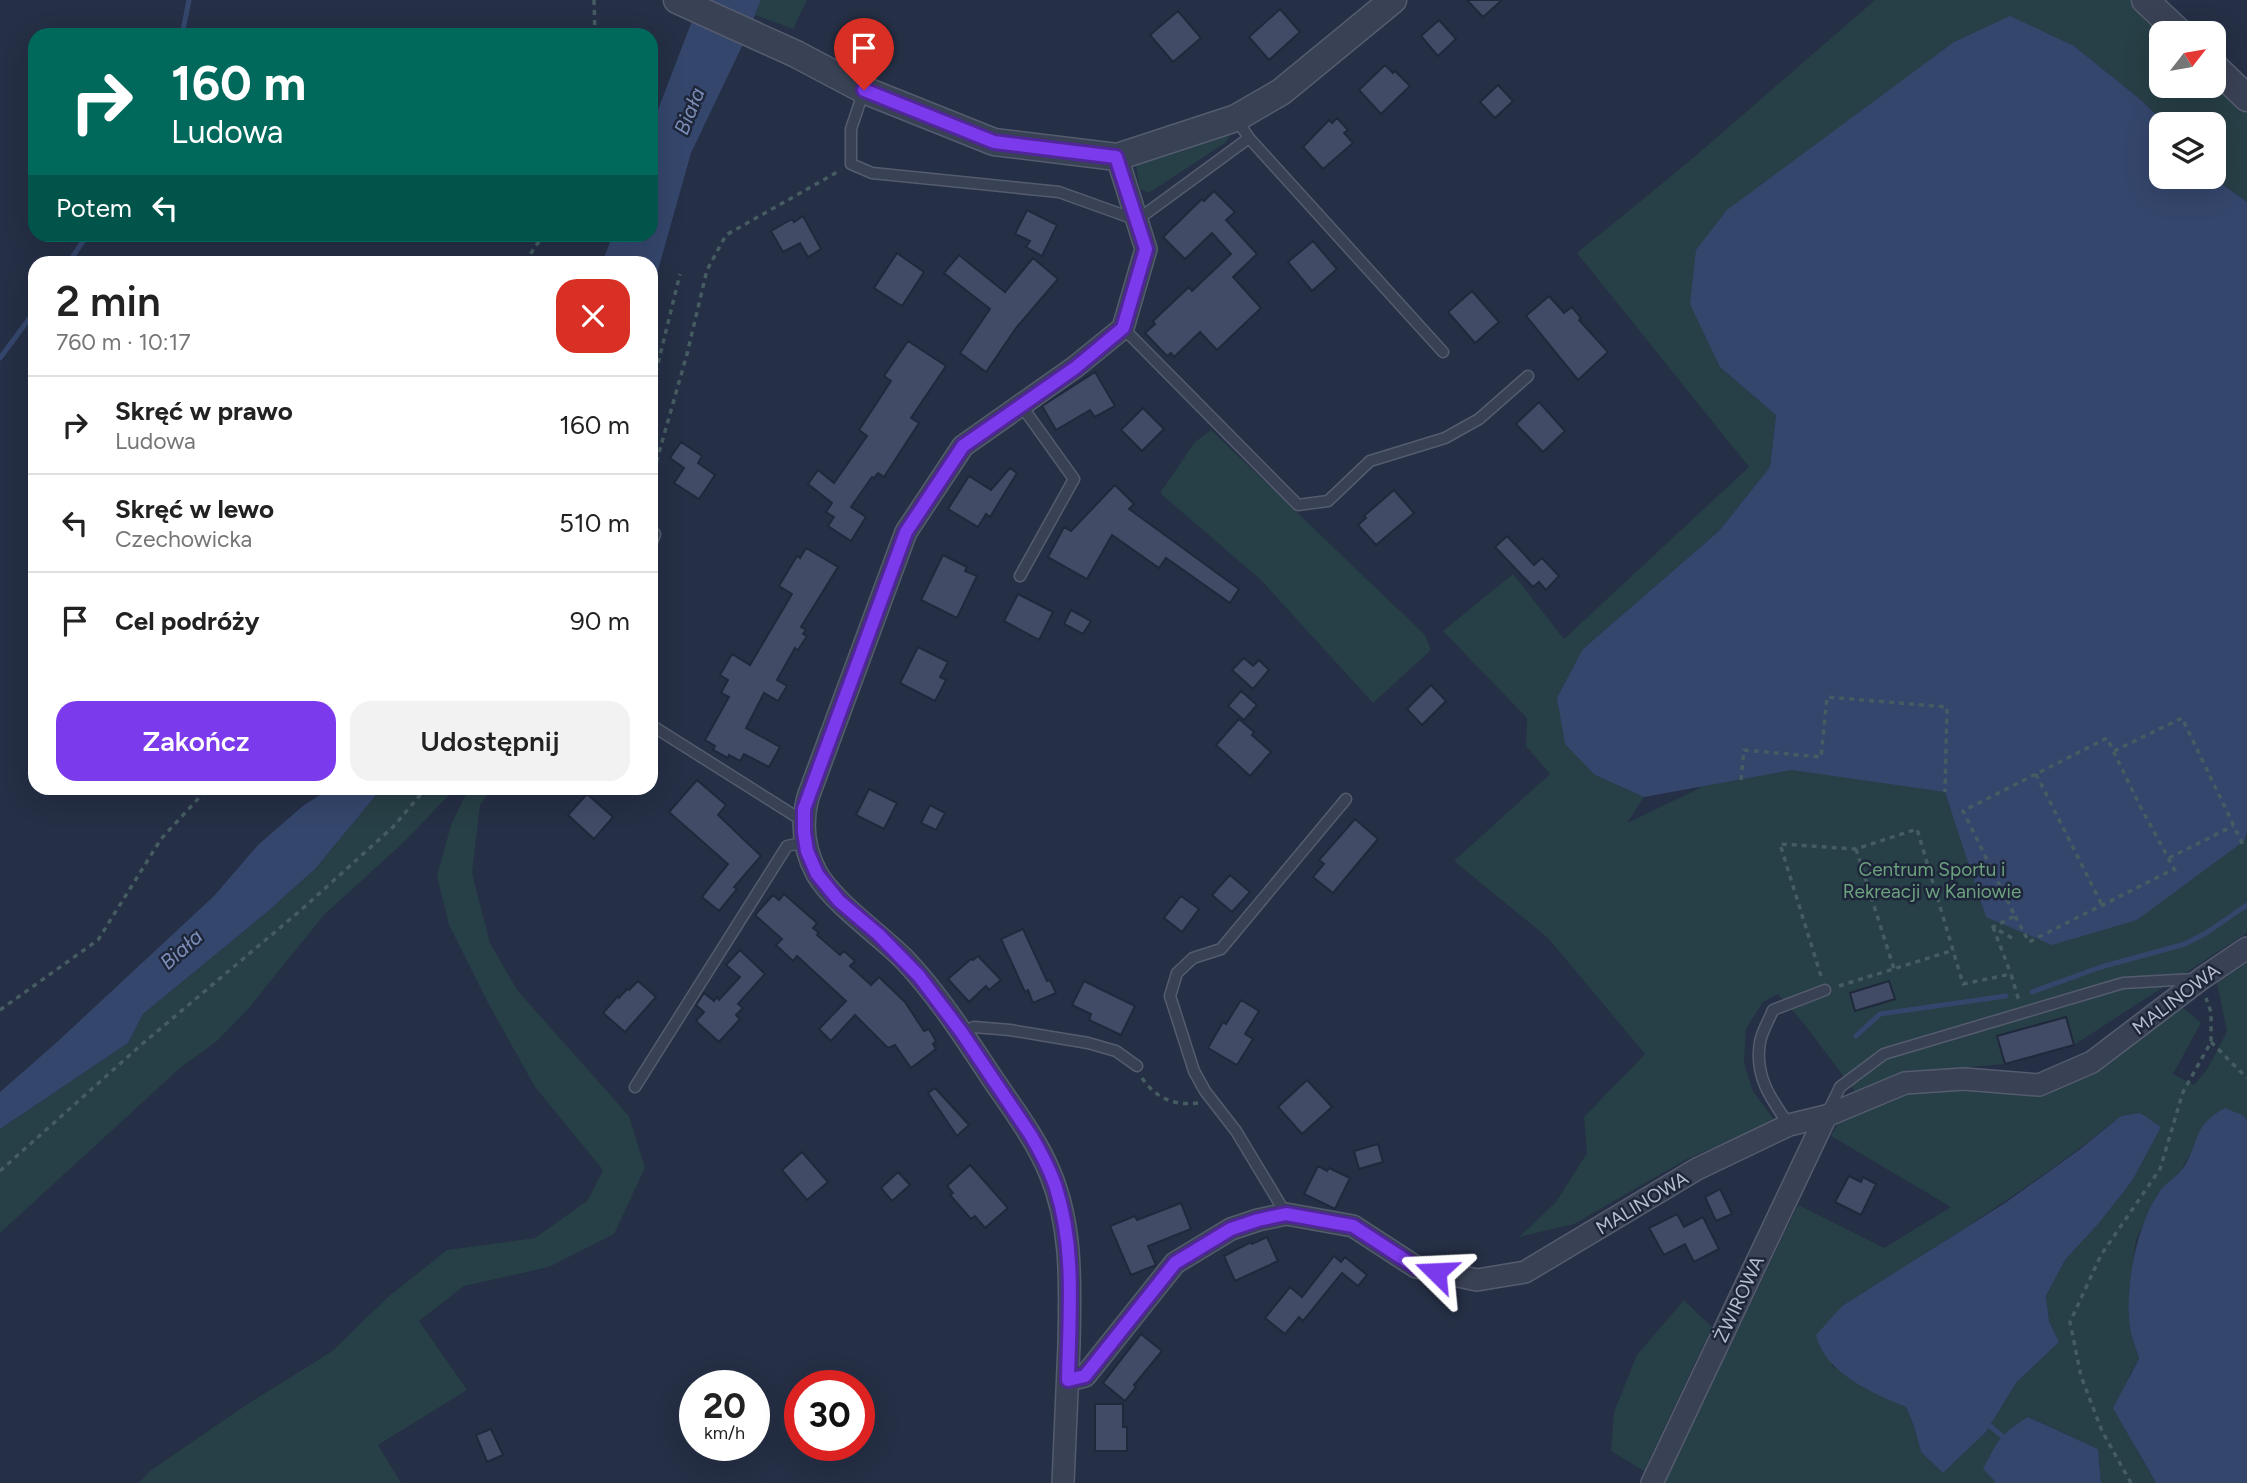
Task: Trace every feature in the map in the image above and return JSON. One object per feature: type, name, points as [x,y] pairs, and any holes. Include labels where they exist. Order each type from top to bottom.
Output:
[{"type":"street","points":[[677,0],[796,54],[864,90],[994,142],[1116,157],[1243,128],[1281,92],[1392,0]]},
{"type":"street","points":[[2146,0],[2168,21]]},
{"type":"street","points":[[2226,78],[2247,98]]},
{"type":"street","points":[[1063,1483],[1070,1287],[1066,1230],[1055,1185],[1030,1134],[939,1000],[903,958],[826,886],[811,862],[804,831],[808,797],[906,532],[963,446],[1075,368],[1123,328],[1146,249],[1116,157]]},
{"type":"street","name":"MALINOWA","points":[[1068,1380],[1085,1376],[1175,1263],[1231,1229],[1286,1214],[1353,1226],[1416,1267],[1477,1280],[1525,1272],[1697,1170],[1789,1125],[1826,1116],[1905,1083],[1964,1079],[2039,1085],[2092,1062],[2201,979],[2247,948]]},
{"type":"street","name":"ŻWIROWA","points":[[1652,1483],[1826,1116]]},
{"type":"lane","points":[[864,90],[851,129],[851,164],[872,173],[1059,192],[1137,220],[1243,128],[1443,352]]},
{"type":"lane","points":[[1123,328],[1298,505],[1328,501],[1370,461],[1445,438],[1479,419],[1528,376]]},
{"type":"lane","points":[[1020,576],[1074,479],[1021,405]]},
{"type":"lane","points":[[635,1087],[779,858],[787,846],[804,831],[658,730]]},
{"type":"lane","points":[[1286,1214],[1236,1130],[1212,1100],[1194,1071],[1170,996],[1177,973],[1193,958],[1221,949],[1346,799]]},
{"type":"lane","points":[[1826,1116],[1840,1087],[1884,1054],[2123,983],[2201,979]]},
{"type":"lane","points":[[1789,1125],[1764,1088],[1759,1062],[1760,1041],[1773,1010],[1825,990]]},
{"type":"lane","points":[[962,1033],[974,1027],[1088,1043],[1116,1051],[1137,1066]]},
{"type":"path","points":[[594,0],[595,28]]},
{"type":"path","points":[[658,457],[688,354],[707,270],[726,235],[851,164]]},
{"type":"path","points":[[658,364],[680,274]]},
{"type":"path","points":[[1741,780],[1744,750],[1821,757],[1827,697],[1947,707],[1945,792]]},
{"type":"path","points":[[2113,751],[2182,718],[2244,847]]},
{"type":"path","points":[[2174,869],[2029,942],[1962,811],[2108,738],[2140,806],[2177,874]]},
{"type":"path","points":[[2036,774],[2102,905]]},
{"type":"path","points":[[0,1010],[97,940],[161,839],[202,795]]},
{"type":"path","points":[[0,1171],[141,1045],[311,901],[393,827],[420,795]]},
{"type":"path","points":[[2168,859],[2233,826]]},
{"type":"path","points":[[1954,950],[1825,990],[1780,844],[1856,849],[1917,829],[1954,950],[1963,984],[2011,974]]},
{"type":"path","points":[[1856,849],[1894,969]]},
{"type":"path","points":[[1993,926],[2015,916]]},
{"type":"path","points":[[1993,926],[2012,937]]},
{"type":"path","points":[[1993,926],[2023,1013]]},
{"type":"path","points":[[2131,1483],[2102,1431],[2081,1376],[2070,1322],[2101,1255],[2160,1169],[2183,1092],[2211,1042],[2211,1012],[2201,979]]},
{"type":"path","points":[[2211,1042],[2247,1078]]},
{"type":"path","points":[[1137,1066],[1144,1080],[1165,1100],[1181,1105],[1212,1100]]},
{"type":"green space","points":[[761,0],[807,0],[793,29],[755,15]]},
{"type":"green space","name":"Centrum Sportu i Rekreacji w Kaniowie","points":[[1875,0],[2131,0],[2153,21],[2149,21],[2149,98],[2226,98],[2226,92],[2247,112],[2247,202],[2226,187],[2226,112],[2154,112],[2074,46],[1720,367],[1776,415],[1770,467],[1719,531],[1583,649],[1595,775],[1644,797],[1627,823],[1700,788],[1721,656],[2247,796],[2247,933],[2074,1045],[2005,1064],[1900,1073],[1857,1094],[1778,994],[1763,1002],[1746,1029],[1744,1063],[1753,1091],[1775,1121],[1687,1159],[1574,1224],[1519,1237],[1556,1202],[1587,1153],[1584,1117],[1645,1054],[1548,938],[1454,861],[1550,774],[1526,746],[1527,718],[1443,631],[1513,574],[1564,639],[1749,467],[1577,253],[1686,164]]},
{"type":"green space","points":[[1236,126],[1225,143],[1149,193],[1140,189],[1136,166],[1144,154]]},
{"type":"green space","points":[[1211,430],[1425,635],[1431,650],[1373,703],[1261,580],[1160,493],[1195,442]]},
{"type":"green space","points":[[376,795],[449,795],[405,841],[324,915],[248,1009],[217,1041],[180,1068],[0,1233],[0,1129],[128,1043],[143,1014],[315,869]]},
{"type":"green space","points":[[466,795],[487,795],[480,805],[472,873],[490,943],[517,990],[629,1116],[645,1168],[614,1234],[549,1267],[464,1286],[419,1321],[467,1390],[378,1445],[401,1483],[139,1483],[150,1471],[246,1405],[331,1352],[388,1297],[447,1250],[535,1238],[588,1200],[603,1170],[535,1087],[488,1003],[449,925],[437,876],[451,825]]},
{"type":"green space","points":[[2247,963],[2247,1120],[2242,1115],[2189,1156],[2182,1169],[2158,1193],[2136,1240],[2129,1293],[2131,1331],[2139,1359],[2129,1376],[2137,1451],[2156,1483],[2101,1483],[2098,1449],[2029,1417],[2006,1433],[1993,1451],[1984,1469],[1995,1483],[1664,1483],[1798,1205],[1884,1248],[1951,1207],[1831,1136],[1838,1123],[1906,1093],[1963,1088],[2041,1093],[2180,1005],[2201,1023],[2173,1074],[2194,1085],[2208,1068],[2227,1031],[2217,983]],"holes":[[[2121,1116],[2160,1127],[2132,1181],[2065,1260],[2046,1296],[2049,1321],[2059,1342],[2016,1383],[1986,1432],[1943,1473],[1921,1452],[1906,1407],[1832,1366],[1842,1306],[2019,1191]]]},
{"type":"green space","points":[[1684,1300],[1712,1327],[1644,1471],[1611,1451],[1614,1412],[1637,1355]]},
{"type":"water","name":"Biała","points":[[700,0],[761,0],[691,153],[658,270],[658,256],[605,256],[610,242],[658,242],[658,110]]},
{"type":"water","points":[[2010,16],[2074,46],[2154,112],[2149,112],[2149,189],[2226,187],[2247,202],[2247,832],[2244,841],[2137,920],[2052,945],[1986,917],[1945,792],[1792,770],[1644,797],[1595,775],[1565,744],[1557,698],[1583,649],[1719,531],[1770,467],[1776,415],[1720,367],[1690,304],[1696,250],[1727,210],[1954,42]]},
{"type":"water","name":"Biała","points":[[320,795],[376,795],[315,869],[143,1014],[128,1043],[0,1129],[0,1092],[214,896],[258,845],[304,805]]},
{"type":"water","points":[[2225,1108],[2247,1120],[2247,1483],[2156,1483],[2113,1408],[2139,1359],[2129,1317],[2133,1261],[2143,1224],[2158,1194],[2184,1167],[2202,1127]]},
{"type":"water","points":[[2140,1113],[2161,1127],[2132,1181],[2065,1260],[2046,1296],[2049,1321],[2059,1342],[2016,1383],[1986,1432],[1943,1473],[1921,1452],[1906,1407],[1865,1388],[1839,1371],[1821,1348],[1816,1335],[1842,1306],[2005,1203],[2121,1116]]},
{"type":"water","points":[[2028,1417],[2098,1449],[2101,1483],[1995,1483],[1983,1469],[1992,1451],[2011,1428]]},
{"type":"building","points":[[1467,0],[1502,0],[1483,17]]},
{"type":"building","points":[[1280,9],[1300,32],[1269,60],[1249,37]]},
{"type":"building","points":[[1178,11],[1201,38],[1173,62],[1150,35]]},
{"type":"building","points":[[1439,20],[1456,39],[1438,56],[1421,36]]},
{"type":"building","points":[[1385,65],[1410,86],[1381,114],[1359,90]]},
{"type":"building","points":[[1498,85],[1513,101],[1495,118],[1480,102]]},
{"type":"building","points":[[1337,118],[1348,130],[1344,133],[1353,143],[1323,169],[1303,147],[1329,120],[1332,123]]},
{"type":"building","points":[[1214,191],[1235,212],[1226,220],[1257,254],[1233,277],[1261,308],[1217,350],[1200,332],[1174,357],[1171,353],[1167,356],[1145,333],[1155,324],[1153,321],[1189,287],[1192,291],[1231,254],[1212,233],[1185,259],[1163,237]]},
{"type":"building","points":[[1027,210],[1057,225],[1042,256],[1026,247],[1030,241],[1015,234]]},
{"type":"building","points":[[803,216],[821,249],[808,257],[800,243],[783,252],[771,231]]},
{"type":"building","points":[[1313,241],[1337,269],[1312,291],[1288,262]]},
{"type":"building","points":[[897,253],[924,272],[902,306],[874,288]]},
{"type":"building","points":[[959,255],[1005,292],[1033,258],[1058,279],[1016,328],[986,372],[960,353],[990,309],[944,273]]},
{"type":"building","points":[[1472,291],[1499,322],[1475,343],[1448,312]]},
{"type":"building","points":[[1549,296],[1564,313],[1572,307],[1581,318],[1579,320],[1608,352],[1578,380],[1526,316]]},
{"type":"building","points":[[908,341],[946,366],[911,418],[919,423],[884,477],[878,473],[872,477],[851,507],[866,517],[851,541],[828,526],[834,517],[826,512],[832,503],[808,484],[818,470],[834,483],[867,436],[859,430],[891,381],[884,376]]},
{"type":"building","points":[[1095,372],[1115,406],[1095,417],[1090,410],[1056,430],[1042,406]]},
{"type":"building","points":[[1539,402],[1565,431],[1543,452],[1516,424]]},
{"type":"building","points":[[1143,408],[1164,429],[1142,451],[1121,430]]},
{"type":"building","points":[[681,442],[702,456],[698,463],[715,475],[699,499],[674,483],[684,468],[670,458]]},
{"type":"building","points":[[1010,468],[1017,473],[990,517],[986,514],[978,527],[948,509],[969,476],[991,490]]},
{"type":"building","points":[[1115,485],[1134,504],[1129,509],[1239,589],[1230,603],[1166,558],[1159,568],[1112,535],[1087,579],[1048,557],[1064,527],[1071,531]]},
{"type":"building","points":[[1394,490],[1414,513],[1376,545],[1358,525],[1366,518],[1364,516]]},
{"type":"building","points":[[1507,536],[1534,565],[1542,558],[1559,576],[1546,590],[1539,582],[1533,587],[1495,547]]},
{"type":"building","points":[[806,548],[838,567],[801,627],[806,630],[803,634],[807,636],[798,650],[795,648],[777,680],[787,686],[778,701],[764,693],[746,728],[780,747],[769,767],[744,754],[740,761],[729,755],[728,758],[713,750],[715,746],[705,740],[729,697],[721,693],[728,680],[720,675],[732,654],[750,665],[792,594],[779,586],[797,556],[800,558]]},
{"type":"building","points":[[943,555],[967,567],[965,571],[977,576],[957,618],[921,600]]},
{"type":"building","points":[[1018,594],[1053,612],[1039,640],[1004,621]]},
{"type":"building","points":[[1071,610],[1091,621],[1083,634],[1064,624]]},
{"type":"building","points":[[918,647],[948,662],[940,677],[946,680],[935,701],[900,683]]},
{"type":"building","points":[[1244,658],[1253,666],[1259,660],[1269,670],[1253,689],[1232,670]]},
{"type":"building","points":[[1431,685],[1446,701],[1422,725],[1407,709]]},
{"type":"building","points":[[1241,691],[1257,705],[1244,720],[1228,706]]},
{"type":"building","points":[[1239,719],[1271,752],[1250,776],[1216,745]]},
{"type":"building","points":[[697,780],[726,805],[718,815],[761,856],[734,887],[737,889],[719,911],[702,897],[728,864],[669,812]]},
{"type":"building","points":[[869,789],[897,803],[884,829],[856,815]]},
{"type":"building","points":[[588,795],[613,817],[594,839],[568,815]]},
{"type":"building","points":[[930,805],[945,813],[936,830],[921,823]]},
{"type":"building","points":[[1355,819],[1378,839],[1333,893],[1313,877],[1324,864],[1319,860]]},
{"type":"building","points":[[1230,875],[1250,892],[1232,912],[1212,895]]},
{"type":"building","points":[[784,894],[817,923],[813,928],[819,933],[817,935],[840,955],[844,951],[855,961],[850,966],[871,985],[879,977],[905,1002],[924,1031],[929,1029],[936,1041],[933,1044],[936,1049],[911,1068],[895,1045],[888,1048],[855,1015],[831,1041],[819,1029],[846,1001],[797,956],[793,961],[776,945],[782,939],[755,915],[773,895],[779,900]]},
{"type":"building","points":[[1181,896],[1199,909],[1182,932],[1164,918]]},
{"type":"building","points":[[1023,929],[1047,981],[1050,980],[1056,993],[1033,1003],[1028,990],[1025,992],[1001,939]]},
{"type":"building","points":[[740,950],[765,974],[738,1004],[743,1008],[736,1015],[740,1019],[719,1042],[696,1021],[704,1012],[696,1005],[704,993],[714,1001],[717,997],[719,1000],[740,977],[726,965]]},
{"type":"building","points":[[978,956],[1001,980],[989,990],[986,986],[969,1002],[948,979]]},
{"type":"building","points":[[638,981],[656,997],[625,1032],[603,1013],[618,996],[619,998]]},
{"type":"building","points":[[1084,981],[1135,1006],[1121,1035],[1089,1020],[1091,1014],[1072,1005]]},
{"type":"building","points":[[1889,981],[1895,999],[1855,1011],[1850,993]]},
{"type":"building","points":[[1241,1000],[1259,1011],[1245,1034],[1253,1039],[1237,1065],[1208,1048],[1223,1022],[1226,1024]]},
{"type":"building","points":[[2066,1017],[2074,1045],[2005,1064],[1997,1036]]},
{"type":"building","points":[[1307,1080],[1332,1107],[1302,1134],[1278,1107]]},
{"type":"building","points":[[935,1088],[969,1125],[957,1136],[928,1093]]},
{"type":"building","points":[[1378,1144],[1383,1162],[1359,1169],[1354,1151]]},
{"type":"building","points":[[802,1152],[828,1182],[807,1200],[782,1170]]},
{"type":"building","points":[[970,1165],[1008,1208],[985,1228],[975,1216],[971,1219],[950,1195],[953,1193],[947,1186]]},
{"type":"building","points":[[1318,1166],[1350,1178],[1335,1209],[1304,1194]]},
{"type":"building","points":[[898,1172],[910,1185],[892,1201],[881,1188]]},
{"type":"building","points":[[1849,1176],[1861,1182],[1863,1177],[1876,1184],[1861,1215],[1835,1202]]},
{"type":"building","points":[[1720,1189],[1732,1214],[1716,1221],[1705,1197]]},
{"type":"building","points":[[1181,1203],[1191,1229],[1148,1246],[1156,1265],[1131,1275],[1110,1226],[1135,1216],[1137,1220]]},
{"type":"building","points":[[1677,1214],[1684,1227],[1703,1217],[1719,1249],[1694,1262],[1685,1244],[1664,1255],[1649,1228]]},
{"type":"building","points":[[1267,1237],[1278,1261],[1235,1281],[1224,1256]]},
{"type":"building","points":[[1334,1256],[1341,1262],[1345,1257],[1367,1275],[1358,1286],[1342,1273],[1303,1321],[1299,1317],[1285,1334],[1265,1318],[1290,1287],[1302,1297]]},
{"type":"building","points":[[1141,1334],[1162,1351],[1134,1385],[1136,1387],[1125,1401],[1103,1383]]},
{"type":"building","points":[[1095,1404],[1123,1404],[1127,1451],[1095,1451]]},
{"type":"building","points":[[491,1429],[503,1455],[487,1462],[476,1435]]},
{"type":"waterway","points":[[183,28],[189,0]]},
{"type":"waterway","points":[[73,256],[83,242]]},
{"type":"waterway","points":[[0,358],[28,320]]},
{"type":"waterway","points":[[2032,992],[2101,967],[2185,944],[2247,905]]},
{"type":"waterway","points":[[1856,1036],[1880,1014],[2006,996]]},
{"type":"waterway","points":[[1990,1426],[2002,1436]]},
{"type":"route","points":[[864,90],[994,142],[1116,157],[1146,249],[1123,328],[1075,368],[963,446],[906,532],[804,809],[807,851],[817,874],[839,901],[903,958],[939,1000],[1041,1153],[1055,1185],[1068,1240],[1068,1380],[1085,1376],[1175,1263],[1231,1229],[1258,1220],[1286,1214],[1353,1226],[1416,1267],[1436,1272]]}]
